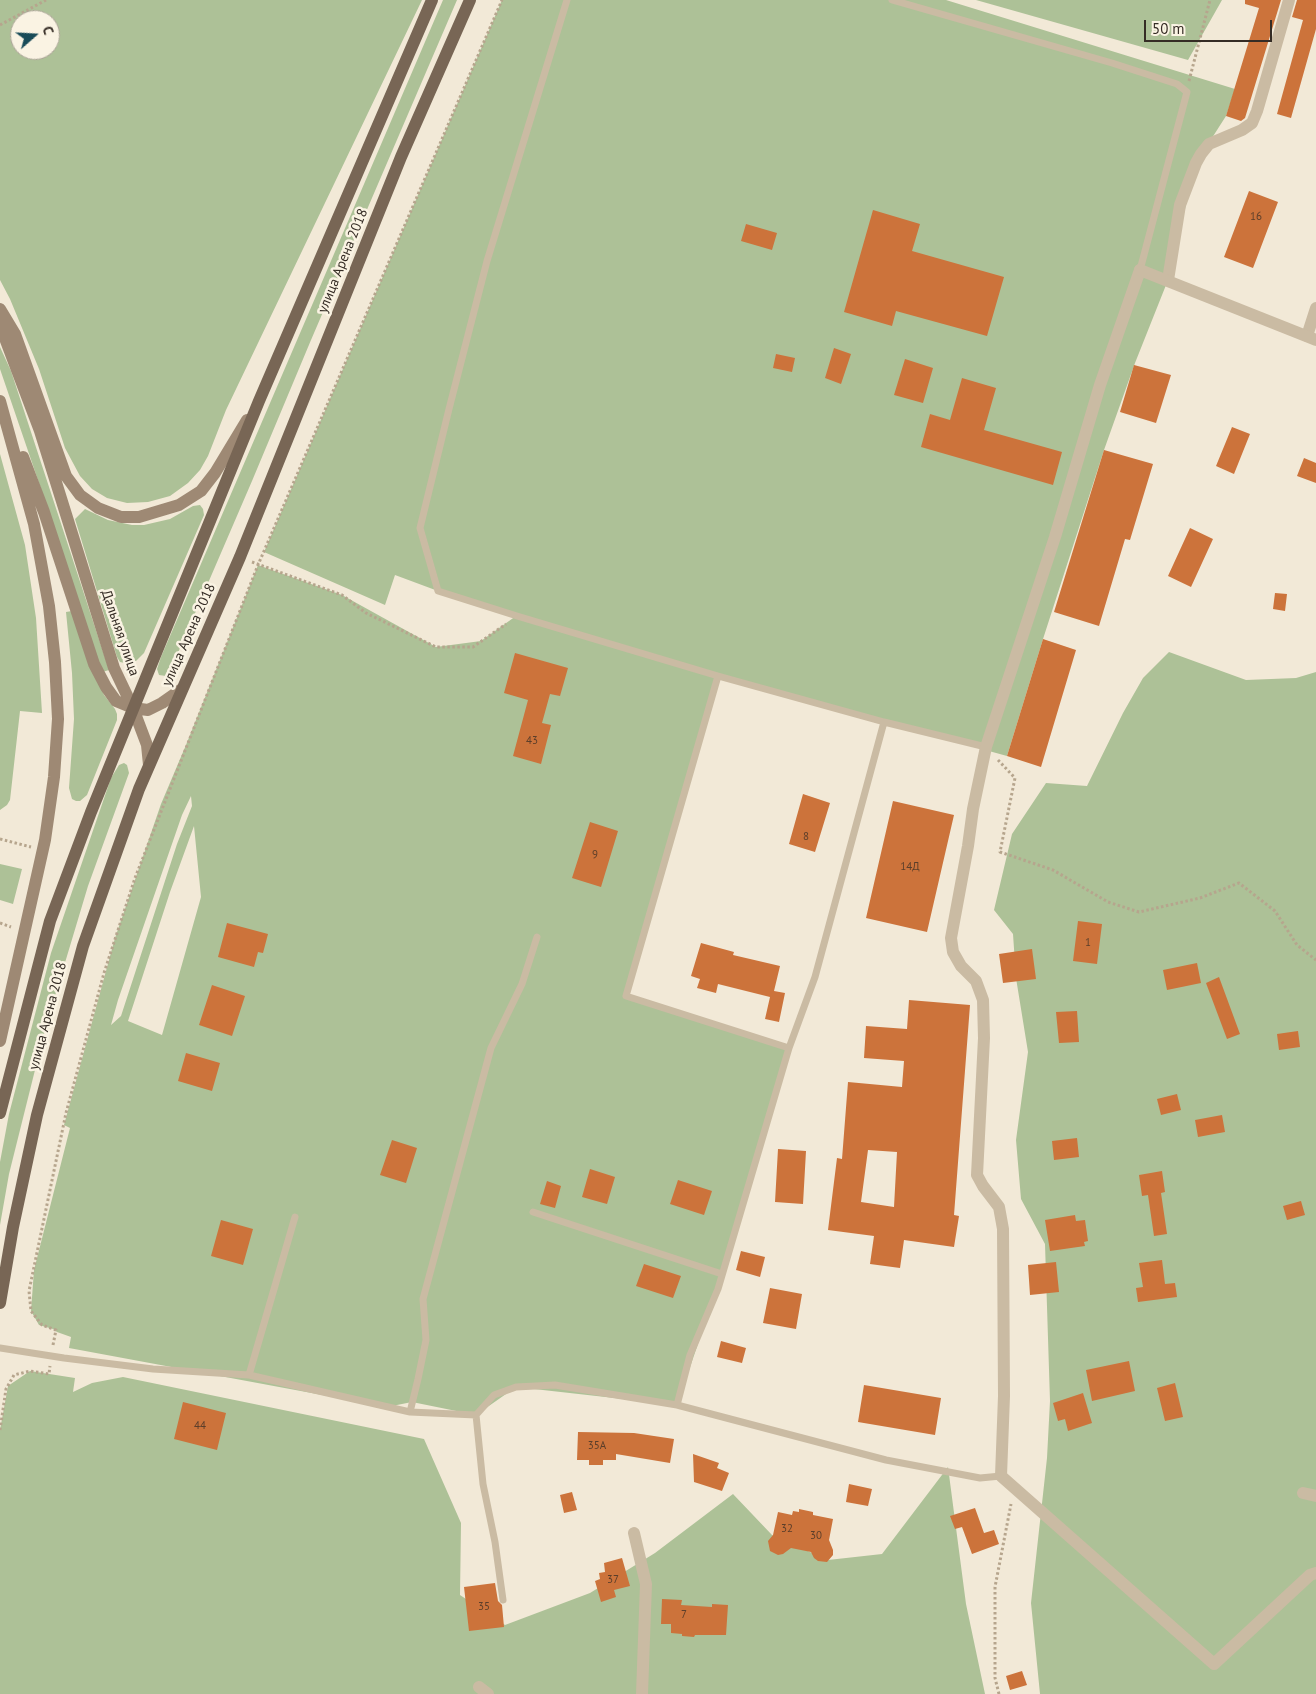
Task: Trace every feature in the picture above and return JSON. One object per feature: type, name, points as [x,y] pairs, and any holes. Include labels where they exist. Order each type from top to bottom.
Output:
[{"type":"main road","name":"улица Арена 2018","points":[[0,1113],[50,921],[91,812],[259,401],[432,0]]},
{"type":"main road","name":"улица Арена 2018","points":[[0,1303],[13,1226],[37,1115],[83,946],[139,789],[240,557],[402,157],[470,0]]},
{"type":"main road","points":[[0,309],[15,334],[66,476],[80,495],[98,508],[122,516],[139,517],[179,505],[201,490],[215,472],[259,401]]},
{"type":"main road","name":"Дальняя улица","points":[[0,325],[40,431],[114,668],[133,708],[147,745],[149,765]]},
{"type":"main road","points":[[0,396],[44,512],[94,664],[106,687],[116,701],[133,708],[148,710],[182,689]]},
{"type":"main road","points":[[0,401],[34,524],[49,606],[58,719],[54,777],[45,840],[0,1041]]},
{"type":"street","points":[[1168,280],[1180,205],[1196,163],[1209,144],[1242,130],[1252,123],[1289,0]]},
{"type":"street","points":[[1316,308],[1311,338],[1140,270],[1100,385],[1055,537],[986,747],[973,809],[951,938],[953,952],[961,966],[976,981],[983,1000],[984,1038],[977,1175],[982,1186],[999,1207],[1003,1230],[1004,1396],[1001,1476],[1214,1664],[1310,1575],[1316,1573]]},
{"type":"street","points":[[1303,1493],[1316,1496]]},
{"type":"street","points":[[634,1533],[646,1584],[642,1694]]},
{"type":"lane","points":[[567,0],[487,261],[420,528],[438,591],[718,676],[884,722],[986,747]]},
{"type":"lane","points":[[892,0],[1112,63],[1177,84],[1187,92],[1140,270]]},
{"type":"lane","points":[[718,676],[626,996],[789,1048]]},
{"type":"lane","points":[[677,1405],[690,1354],[722,1274],[789,1048],[815,977],[884,722]]},
{"type":"lane","points":[[410,1412],[426,1340],[423,1299],[491,1048],[522,984],[537,937]]},
{"type":"lane","points":[[533,1212],[722,1274]]},
{"type":"lane","points":[[249,1375],[295,1217]]},
{"type":"lane","points":[[0,1348],[153,1369],[249,1375],[410,1412],[476,1415]]},
{"type":"lane","points":[[503,1600],[483,1484],[476,1415],[494,1395],[516,1387],[554,1385],[677,1405],[886,1460],[980,1478],[1001,1476]]},
{"type":"path","points":[[0,25],[46,0]]},
{"type":"path","points":[[56,1330],[42,1325],[31,1311],[29,1292],[66,1113],[104,973],[135,878],[258,565],[502,0]]},
{"type":"path","points":[[1187,92],[1210,0]]},
{"type":"path","points":[[240,557],[342,595],[366,613],[436,648],[473,647],[517,616]]},
{"type":"path","points":[[986,747],[1015,778],[1000,852],[1053,870],[1108,902],[1139,912],[1200,898],[1239,883],[1275,911],[1297,945],[1316,960]]},
{"type":"path","points":[[0,839],[31,847]]},
{"type":"path","points":[[29,856],[33,839]]},
{"type":"path","points":[[0,923],[14,928]]},
{"type":"path","points":[[0,1430],[6,1389],[14,1375],[30,1370],[49,1374]]},
{"type":"path","points":[[999,1694],[995,1678],[995,1587],[1015,1488]]},
{"type":"green space","points":[[0,0],[422,0],[226,410],[208,456],[200,470],[188,483],[170,496],[148,502],[127,503],[107,498],[92,489],[80,476],[65,448],[39,369],[10,299],[0,280]]},
{"type":"green space","points":[[443,0],[457,0],[171,669],[166,676],[159,675],[157,669],[161,657]]},
{"type":"green space","points":[[502,0],[946,0],[1235,89],[1226,116],[1196,163],[1168,280],[1135,363],[1104,450],[1007,756],[718,676],[626,996],[789,1048],[722,1274],[677,1405],[516,1387],[476,1415],[412,1402],[387,1407],[69,1348],[71,1337],[39,1325],[31,1311],[34,1270],[70,1128],[64,1125],[115,938],[161,804],[258,565],[342,595],[436,647],[481,641],[516,616],[395,575],[385,605],[264,552]],"holes":[[[191,796],[192,806],[177,844],[121,1016],[111,1025],[182,815]],[[194,826],[201,897],[162,1035],[128,1021],[170,892]]]},
{"type":"green space","points":[[976,0],[1222,0],[1188,60]]},
{"type":"green space","points":[[0,347],[11,371],[109,670],[99,673],[52,521],[0,369]]},
{"type":"green space","points":[[0,454],[25,545],[36,618],[42,713],[20,711],[10,800],[0,810]]},
{"type":"green space","points":[[200,505],[204,515],[144,653],[136,661],[120,662],[75,519],[85,509],[108,520],[132,525],[144,525],[170,519],[193,506]]},
{"type":"green space","points":[[72,611],[104,695],[117,714],[117,720],[87,795],[80,801],[72,799],[69,788],[74,719],[66,612]]},
{"type":"green space","points":[[1169,652],[1246,680],[1296,678],[1316,672],[1316,1694],[1040,1694],[1031,1603],[1047,1458],[1050,1401],[1045,1244],[1021,1199],[1016,1140],[1028,1052],[1016,978],[1013,934],[994,910],[1012,834],[1046,783],[1087,786],[1123,713],[1143,678]]},
{"type":"green space","points":[[124,763],[127,765],[129,773],[88,886],[46,1026],[9,1174],[0,1225],[0,1162],[9,1114],[51,953],[111,778],[119,765]]},
{"type":"green space","points":[[0,864],[22,869],[13,904],[0,900]]},
{"type":"green space","points":[[30,1371],[75,1378],[73,1392],[92,1383],[123,1377],[424,1439],[461,1523],[460,1595],[505,1625],[590,1593],[655,1553],[733,1494],[772,1535],[828,1560],[882,1554],[948,1467],[966,1604],[985,1694],[0,1694],[0,1430],[8,1386]]},
{"type":"building","points":[[1245,0],[1281,0],[1245,118],[1241,121],[1226,116],[1259,8],[1245,4]]},
{"type":"building","points":[[1297,0],[1316,0],[1316,29],[1291,118],[1277,114],[1303,20],[1292,17]]},
{"type":"building","points":[[1249,191],[1278,202],[1253,268],[1224,257]]},
{"type":"building","points":[[873,210],[920,224],[912,251],[1004,277],[987,336],[896,311],[892,326],[844,312]]},
{"type":"building","points":[[746,224],[777,233],[772,250],[741,241]]},
{"type":"building","points":[[834,348],[851,354],[841,384],[825,378]]},
{"type":"building","points":[[776,354],[795,358],[792,372],[773,368]]},
{"type":"building","points":[[905,359],[933,368],[923,403],[894,395]]},
{"type":"building","points":[[1134,365],[1171,375],[1156,423],[1120,412]]},
{"type":"building","points":[[962,378],[996,388],[984,430],[1062,452],[1053,485],[921,447],[930,414],[950,420]]},
{"type":"building","points":[[1232,427],[1250,434],[1234,474],[1216,466]]},
{"type":"building","points":[[1104,450],[1153,464],[1130,540],[1125,539],[1099,626],[1054,612]]},
{"type":"building","points":[[1304,458],[1316,463],[1316,483],[1297,476]]},
{"type":"building","points":[[1190,528],[1213,539],[1191,587],[1168,576]]},
{"type":"building","points":[[1275,593],[1287,594],[1285,611],[1273,609]]},
{"type":"building","points":[[1043,639],[1076,650],[1041,767],[1007,756]]},
{"type":"building","points":[[515,653],[568,668],[560,696],[550,694],[542,723],[551,725],[541,764],[513,756],[528,700],[504,693]]},
{"type":"building","points":[[803,794],[830,803],[815,852],[789,844]]},
{"type":"building","points":[[893,801],[954,815],[927,932],[866,918]]},
{"type":"building","points":[[590,822],[618,831],[601,887],[572,878]]},
{"type":"building","points":[[1078,921],[1102,924],[1097,964],[1073,961]]},
{"type":"building","points":[[227,923],[268,934],[263,953],[258,952],[254,967],[218,957]]},
{"type":"building","points":[[701,943],[734,952],[733,955],[780,966],[774,991],[785,993],[779,1022],[765,1019],[770,997],[718,984],[716,993],[697,988],[700,979],[691,976]]},
{"type":"building","points":[[1032,949],[1036,979],[1003,983],[999,954]]},
{"type":"building","points":[[1197,963],[1201,983],[1167,990],[1163,970]]},
{"type":"building","points":[[1219,977],[1240,1034],[1227,1039],[1206,983]]},
{"type":"building","points":[[212,985],[245,996],[232,1036],[199,1025]]},
{"type":"building","points":[[909,1000],[970,1005],[954,1215],[959,1216],[954,1247],[904,1240],[900,1268],[870,1264],[874,1236],[828,1230],[837,1158],[842,1159],[848,1082],[902,1087],[904,1061],[864,1058],[866,1026],[907,1029]],"holes":[[[868,1150],[897,1152],[894,1207],[861,1202]]]},
{"type":"building","points":[[1077,1011],[1079,1042],[1059,1043],[1056,1012]]},
{"type":"building","points":[[1298,1031],[1300,1047],[1279,1050],[1277,1034]]},
{"type":"building","points":[[186,1053],[220,1063],[212,1091],[178,1081]]},
{"type":"building","points":[[1177,1094],[1181,1110],[1161,1115],[1157,1099]]},
{"type":"building","points":[[1222,1115],[1225,1132],[1198,1137],[1195,1120]]},
{"type":"building","points":[[1077,1138],[1079,1157],[1054,1160],[1052,1141]]},
{"type":"building","points":[[392,1140],[417,1148],[406,1183],[380,1175]]},
{"type":"building","points":[[778,1149],[806,1151],[803,1204],[775,1202]]},
{"type":"building","points":[[590,1169],[615,1177],[607,1204],[582,1197]]},
{"type":"building","points":[[1162,1171],[1165,1192],[1161,1193],[1167,1234],[1154,1236],[1148,1195],[1142,1196],[1139,1175]]},
{"type":"building","points":[[678,1180],[712,1191],[704,1215],[670,1204]]},
{"type":"building","points":[[547,1181],[561,1186],[555,1208],[540,1204]]},
{"type":"building","points":[[1301,1201],[1305,1215],[1287,1220],[1283,1206]]},
{"type":"building","points":[[1075,1215],[1076,1221],[1085,1220],[1088,1241],[1084,1242],[1085,1246],[1050,1251],[1045,1220]]},
{"type":"building","points":[[221,1220],[253,1229],[243,1265],[211,1256]]},
{"type":"building","points":[[741,1251],[765,1257],[760,1277],[736,1270]]},
{"type":"building","points":[[1162,1260],[1165,1284],[1175,1283],[1177,1297],[1138,1302],[1136,1288],[1143,1287],[1139,1263]]},
{"type":"building","points":[[1056,1262],[1059,1292],[1030,1295],[1028,1265]]},
{"type":"building","points":[[644,1264],[681,1276],[673,1298],[636,1286]]},
{"type":"building","points":[[770,1288],[802,1294],[796,1329],[763,1323]]},
{"type":"building","points":[[721,1341],[746,1348],[742,1363],[717,1357]]},
{"type":"building","points":[[1129,1361],[1135,1391],[1092,1401],[1086,1370]]},
{"type":"building","points":[[1175,1383],[1183,1417],[1165,1421],[1157,1388]]},
{"type":"building","points":[[864,1385],[941,1398],[935,1435],[858,1422]]},
{"type":"building","points":[[1083,1393],[1092,1423],[1068,1431],[1065,1419],[1058,1421],[1053,1403]]},
{"type":"building","points":[[183,1402],[226,1413],[217,1450],[174,1439]]},
{"type":"building","points":[[578,1432],[634,1433],[674,1439],[670,1463],[616,1454],[616,1460],[603,1460],[603,1465],[589,1465],[589,1460],[577,1460]]},
{"type":"building","points":[[693,1454],[719,1463],[717,1468],[729,1473],[722,1491],[694,1482]]},
{"type":"building","points":[[849,1484],[872,1489],[868,1506],[846,1502]]},
{"type":"building","points":[[572,1492],[577,1510],[564,1513],[560,1495]]},
{"type":"building","points":[[975,1508],[984,1533],[994,1530],[999,1544],[972,1554],[962,1527],[955,1529],[950,1516]]},
{"type":"building","points":[[799,1509],[813,1512],[813,1515],[833,1519],[829,1540],[833,1555],[827,1562],[818,1561],[811,1552],[791,1548],[778,1555],[770,1551],[768,1541],[773,1535],[778,1512],[792,1515],[793,1511],[799,1512]]},
{"type":"building","points":[[622,1558],[630,1586],[614,1590],[616,1597],[601,1602],[595,1581],[600,1579],[599,1573],[605,1572],[604,1563]]},
{"type":"building","points":[[495,1583],[498,1601],[502,1605],[504,1627],[469,1631],[464,1587]]},
{"type":"building","points":[[662,1599],[682,1600],[681,1605],[712,1607],[712,1604],[728,1605],[726,1635],[695,1635],[694,1637],[671,1633],[671,1624],[661,1624]]},
{"type":"building","points":[[1022,1671],[1027,1685],[1010,1690],[1006,1676]]}]
